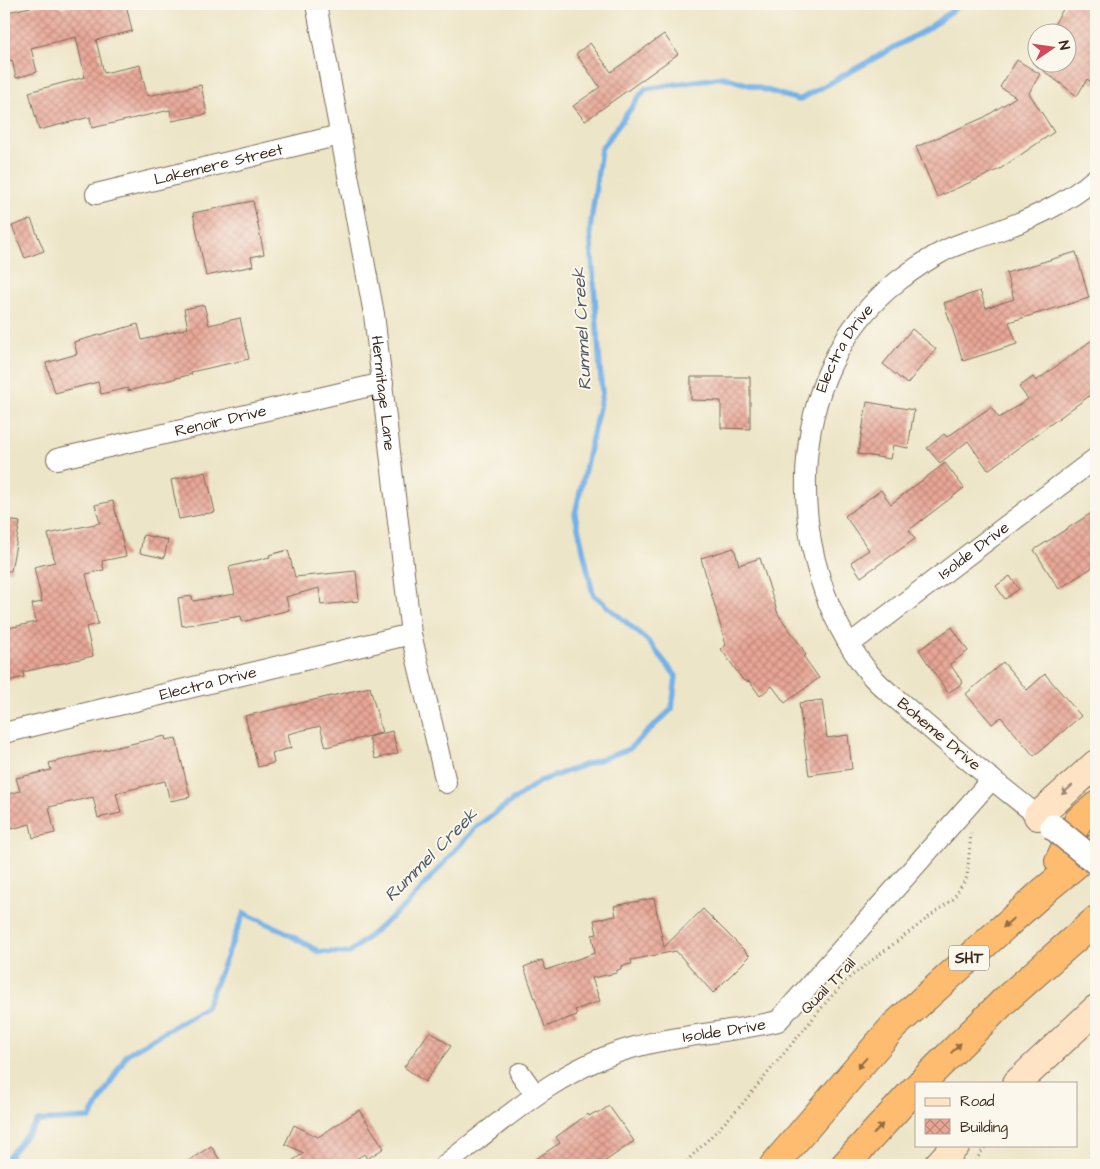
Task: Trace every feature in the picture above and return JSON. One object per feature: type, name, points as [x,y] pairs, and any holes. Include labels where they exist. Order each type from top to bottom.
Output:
[{"type":"highway","points":[[1045,890],[1078,821],[1096,806]]},
{"type":"highway","name":"SHT","points":[[774,1165],[894,1026],[1045,890],[1096,848]]},
{"type":"highway","points":[[923,1082],[980,1024],[1096,920]]},
{"type":"highway","points":[[1060,951],[1096,946]]},
{"type":"highway","points":[[845,1165],[915,1089]]},
{"type":"main road","points":[[1045,822],[1096,764]]},
{"type":"main road","points":[[1018,1082],[1096,1009]]},
{"type":"street","name":"Hermitage Lane","points":[[316,4],[374,314],[412,634],[446,782]]},
{"type":"street","name":"Lakemere Street","points":[[96,194],[340,135]]},
{"type":"street","name":"Electra Drive","points":[[850,644],[831,611],[816,563],[806,506],[809,437],[819,394],[836,353],[868,309],[897,282],[920,266],[943,251],[1028,220],[1060,203],[1096,178]]},
{"type":"street","name":"Renoir Drive","points":[[56,459],[383,383]]},
{"type":"street","name":"Isolde Drive","points":[[850,644],[1096,458]]},
{"type":"street","name":"Electra Drive","points":[[4,734],[412,634]]},
{"type":"street","name":"Boheme Drive","points":[[850,644],[869,674],[992,779],[1096,862]]},
{"type":"street","name":"Isolde Drive","points":[[445,1165],[535,1094],[604,1057],[633,1047],[674,1037],[744,1030],[778,1021],[992,779]]},
{"type":"street","points":[[520,1073],[535,1094]]},
{"type":"path","name":"Quail Trail","points":[[683,1165],[738,1109],[828,999],[850,977],[953,899],[967,877],[970,835],[973,826]]},
{"type":"path","points":[[956,1158],[984,1146]]},
{"type":"building","points":[[43,4],[59,4],[60,8],[79,4],[126,4],[132,31],[96,40],[104,73],[140,65],[147,96],[201,85],[207,114],[172,121],[170,110],[92,128],[90,117],[39,130],[29,92],[85,77],[76,37],[31,48],[37,72],[16,78],[12,60],[4,62],[4,13]]},
{"type":"building","points":[[1066,4],[1096,4],[1096,85],[1087,79],[1077,96],[1045,72],[1078,72],[1078,22],[1056,22]]},
{"type":"building","points":[[664,34],[678,54],[585,121],[573,106],[600,87],[576,54],[590,43],[611,72]]},
{"type":"building","points":[[1017,60],[1028,67],[1028,72],[1040,74],[1029,93],[1054,132],[1000,169],[937,197],[916,147],[985,117],[1016,97],[1000,87]]},
{"type":"building","points":[[253,201],[264,254],[251,257],[253,266],[206,276],[193,213]]},
{"type":"building","points":[[31,219],[44,251],[25,258],[12,226]]},
{"type":"building","points":[[1076,252],[1089,298],[1009,322],[1017,344],[963,361],[944,303],[980,291],[986,308],[1014,299],[1006,273]]},
{"type":"building","points":[[204,305],[209,325],[240,318],[249,359],[191,372],[192,374],[128,391],[128,388],[101,394],[98,382],[55,393],[46,363],[77,354],[74,342],[138,324],[142,340],[188,328],[184,309]]},
{"type":"building","points":[[912,329],[936,349],[907,384],[883,364]]},
{"type":"building","points":[[1096,337],[1096,391],[988,470],[968,441],[940,463],[927,448],[944,434],[947,437],[991,407],[999,418],[1028,399],[1019,387],[1033,377],[1036,381]]},
{"type":"building","points":[[691,377],[750,377],[750,429],[721,428],[721,401],[691,400]]},
{"type":"building","points":[[867,402],[914,410],[908,448],[893,445],[890,459],[858,454]]},
{"type":"building","points":[[945,463],[964,488],[909,530],[915,539],[861,577],[851,562],[869,550],[845,516],[881,490],[891,504]]},
{"type":"building","points":[[206,472],[215,512],[179,519],[171,480]]},
{"type":"building","points":[[113,501],[126,556],[102,561],[104,570],[86,574],[98,624],[86,627],[93,656],[23,672],[24,677],[4,682],[4,629],[36,622],[32,604],[42,602],[34,567],[55,562],[48,534],[100,523],[95,505]]},
{"type":"building","points":[[1096,510],[1096,565],[1059,589],[1034,550]]},
{"type":"building","points":[[4,519],[20,522],[11,571],[4,571]]},
{"type":"building","points":[[143,535],[168,540],[164,558],[140,553]]},
{"type":"building","points":[[734,548],[739,565],[760,558],[778,614],[801,646],[806,655],[804,657],[819,678],[785,703],[772,686],[760,696],[750,682],[743,680],[721,649],[726,645],[701,558]]},
{"type":"building","points":[[288,550],[295,577],[356,571],[359,601],[321,605],[319,588],[286,597],[289,610],[242,622],[241,616],[182,626],[178,598],[192,596],[193,601],[235,594],[229,567],[270,557],[269,555]]},
{"type":"building","points":[[1010,576],[1019,589],[1005,599],[996,586]]},
{"type":"building","points":[[952,627],[968,651],[950,664],[963,683],[948,693],[919,650]]},
{"type":"building","points":[[1003,662],[1027,690],[1045,674],[1081,716],[1034,756],[1001,717],[992,724],[966,694]]},
{"type":"building","points":[[370,687],[382,733],[326,747],[320,726],[288,734],[291,748],[272,753],[274,763],[258,767],[245,716]]},
{"type":"building","points":[[822,700],[827,738],[848,735],[852,769],[809,775],[799,703]]},
{"type":"building","points":[[392,731],[398,753],[375,759],[369,737]]},
{"type":"building","points":[[165,736],[166,740],[176,738],[190,797],[170,801],[165,781],[116,793],[121,813],[98,818],[93,797],[49,807],[55,833],[33,838],[30,824],[4,831],[4,795],[20,791],[16,778],[51,770],[49,763]]},
{"type":"building","points":[[654,898],[664,947],[703,909],[750,956],[713,993],[676,951],[631,960],[632,964],[621,966],[617,973],[592,978],[600,1001],[575,1010],[577,1015],[545,1027],[524,967],[542,960],[546,970],[595,953],[592,935],[597,934],[594,920],[616,916],[614,906]]},
{"type":"building","points":[[430,1031],[451,1046],[425,1082],[404,1067]]},
{"type":"building","points":[[609,1106],[634,1141],[600,1165],[526,1165],[560,1143],[556,1137],[588,1114],[589,1116],[596,1112],[597,1114]]},
{"type":"building","points":[[359,1110],[384,1148],[367,1159],[364,1154],[347,1165],[286,1165],[304,1153],[285,1144],[294,1125],[318,1137]]},
{"type":"building","points":[[211,1146],[223,1165],[182,1165]]},
{"type":"waterway","name":"Rummel Creek","points":[[10,1165],[8,1157],[38,1121],[90,1118],[127,1054],[206,1007],[244,913],[283,931],[319,952],[349,953],[406,905],[476,827],[540,781],[629,749],[672,709],[676,676],[647,640],[593,594],[575,514],[602,394],[590,230],[601,149],[645,89],[723,77],[799,100],[929,28],[961,4]]}]
